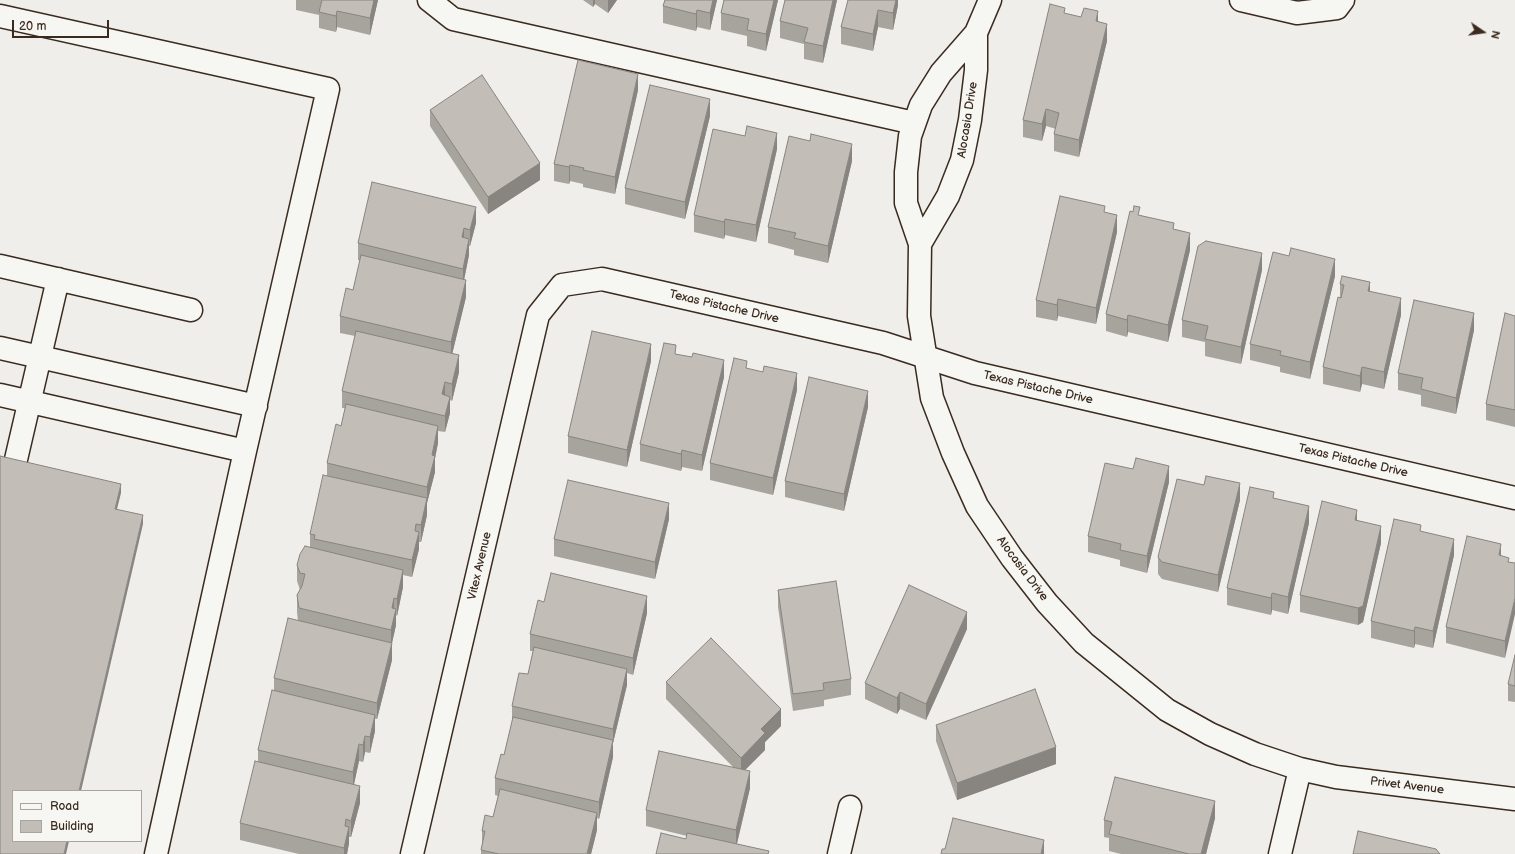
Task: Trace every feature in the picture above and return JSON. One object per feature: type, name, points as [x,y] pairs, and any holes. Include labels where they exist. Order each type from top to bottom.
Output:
[{"type":"street","points":[[430,0],[453,19],[914,123]]},
{"type":"street","name":"Alocasia Drive","points":[[990,0],[976,33],[941,73],[921,105],[910,136],[906,172],[906,203],[920,244],[919,316],[932,398],[952,453],[977,506],[1012,558],[1047,603],[1084,643],[1167,710],[1210,734],[1249,751],[1300,769]]},
{"type":"street","points":[[1241,0],[1298,13],[1340,4]]},
{"type":"street","points":[[0,16],[328,88],[256,406],[244,451],[156,854]]},
{"type":"street","name":"Alocasia Drive","points":[[920,244],[948,196],[962,160],[970,120],[976,70],[976,33]]},
{"type":"street","points":[[0,266],[191,310]]},
{"type":"street","points":[[14,468],[58,279]]},
{"type":"street","name":"Texas Pistache Drive","points":[[562,285],[602,279],[883,343],[976,373],[1515,498]]},
{"type":"street","name":"Vitex Avenue","points":[[412,854],[538,315],[562,285]]},
{"type":"street","points":[[0,348],[256,406]]},
{"type":"street","points":[[0,395],[244,451]]},
{"type":"street","points":[[1280,854],[1300,769]]},
{"type":"street","name":"Privet Avenue","points":[[1300,769],[1336,777],[1515,799]]},
{"type":"street","points":[[839,854],[850,807]]},
{"type":"building","points":[[322,0],[374,0],[370,18],[337,11],[336,16],[319,12]]},
{"type":"building","points":[[665,0],[713,0],[710,13],[697,10],[696,14],[663,6]]},
{"type":"building","points":[[724,0],[774,0],[766,34],[747,30],[749,19],[721,13]]},
{"type":"building","points":[[785,0],[833,0],[823,46],[804,42],[808,28],[780,21]]},
{"type":"building","points":[[848,0],[896,0],[893,13],[878,10],[873,34],[841,27]]},
{"type":"building","points":[[1050,4],[1065,8],[1064,13],[1081,17],[1084,8],[1098,11],[1096,21],[1107,24],[1079,140],[1054,134],[1059,113],[1046,109],[1042,124],[1023,120]]},
{"type":"building","points":[[578,60],[638,74],[615,177],[583,170],[584,168],[570,165],[569,167],[554,164]]},
{"type":"building","points":[[482,75],[540,163],[488,197],[430,110]]},
{"type":"building","points":[[650,85],[710,99],[685,202],[625,188]]},
{"type":"building","points":[[747,126],[777,133],[756,225],[725,219],[724,222],[694,215],[713,129],[745,136]]},
{"type":"building","points":[[811,134],[852,144],[828,246],[794,238],[796,233],[768,227],[789,136],[810,141]]},
{"type":"building","points":[[372,182],[476,207],[470,230],[464,228],[462,237],[469,239],[463,269],[358,243]]},
{"type":"building","points":[[1060,196],[1105,206],[1104,212],[1117,215],[1096,308],[1058,299],[1057,305],[1036,300]]},
{"type":"building","points":[[1134,206],[1140,207],[1138,215],[1174,223],[1173,229],[1190,233],[1168,325],[1128,315],[1127,320],[1106,314],[1130,211],[1133,212]]},
{"type":"building","points":[[1206,241],[1262,253],[1241,347],[1205,339],[1208,326],[1182,320],[1198,246]]},
{"type":"building","points":[[1291,248],[1335,259],[1310,362],[1280,355],[1281,351],[1250,344],[1273,252],[1289,256]]},
{"type":"building","points":[[361,255],[466,280],[451,342],[340,316],[346,288],[353,290]]},
{"type":"building","points":[[1342,276],[1370,282],[1368,291],[1401,298],[1384,372],[1362,367],[1360,376],[1323,367],[1338,297],[1341,298],[1344,285],[1340,284]]},
{"type":"building","points":[[1414,300],[1474,313],[1456,398],[1421,389],[1423,378],[1398,373]]},
{"type":"building","points":[[1505,313],[1515,316],[1515,410],[1486,404]]},
{"type":"building","points":[[356,331],[459,355],[452,384],[445,382],[442,394],[450,397],[445,416],[342,391]]},
{"type":"building","points":[[592,331],[651,344],[627,450],[568,436]]},
{"type":"building","points":[[664,343],[676,345],[675,354],[692,357],[693,353],[724,360],[702,455],[682,450],[681,454],[640,444]]},
{"type":"building","points":[[734,358],[747,361],[746,368],[763,372],[764,366],[797,373],[773,478],[710,463]]},
{"type":"building","points":[[809,377],[868,391],[844,494],[785,481]]},
{"type":"building","points":[[346,404],[438,426],[432,455],[435,456],[427,487],[327,463],[336,424],[341,426]]},
{"type":"building","points":[[0,456],[121,484],[115,509],[143,515],[79,790],[12,790],[12,842],[67,842],[64,854],[0,854]]},
{"type":"building","points":[[1136,458],[1169,466],[1147,556],[1120,550],[1121,544],[1088,536],[1105,463],[1133,469]]},
{"type":"building","points":[[323,475],[427,498],[421,525],[416,524],[415,531],[419,532],[412,560],[314,539],[315,535],[310,534]]},
{"type":"building","points":[[1206,476],[1240,483],[1218,575],[1162,562],[1158,557],[1177,479],[1204,485]]},
{"type":"building","points":[[568,480],[669,503],[655,562],[554,539]]},
{"type":"building","points":[[1250,487],[1274,492],[1273,498],[1309,506],[1288,597],[1272,593],[1271,598],[1227,588]]},
{"type":"building","points":[[1322,501],[1357,510],[1355,520],[1381,526],[1363,606],[1358,608],[1300,595]]},
{"type":"building","points":[[1394,519],[1421,525],[1420,531],[1454,539],[1433,631],[1415,627],[1414,631],[1371,621]]},
{"type":"building","points":[[1467,536],[1501,544],[1499,555],[1509,558],[1508,562],[1515,563],[1515,598],[1505,641],[1446,627]]},
{"type":"building","points":[[305,546],[403,570],[397,599],[394,598],[392,608],[396,609],[391,630],[299,608],[297,595],[302,586],[305,574],[300,573],[297,565],[300,554]]},
{"type":"building","points":[[551,573],[647,596],[633,658],[530,634],[538,600],[544,602]]},
{"type":"building","points":[[836,581],[851,679],[823,683],[824,690],[793,694],[778,590]]},
{"type":"building","points":[[909,585],[967,612],[926,704],[900,692],[897,698],[865,683]]},
{"type":"building","points":[[288,618],[392,643],[377,703],[274,678]]},
{"type":"building","points":[[711,638],[781,709],[761,729],[765,733],[741,758],[666,682]]},
{"type":"building","points":[[534,647],[627,669],[613,729],[512,706],[519,673],[528,674]]},
{"type":"building","points":[[1515,655],[1515,686],[1508,684]]},
{"type":"building","points":[[1035,689],[1056,747],[957,783],[936,725]]},
{"type":"building","points":[[272,690],[375,715],[370,737],[365,736],[363,745],[359,744],[353,772],[258,750]]},
{"type":"building","points":[[513,717],[613,740],[599,802],[495,778],[501,754],[504,755]]},
{"type":"building","points":[[659,751],[750,771],[736,830],[646,810]]},
{"type":"building","points":[[255,761],[360,786],[351,821],[346,819],[345,826],[349,827],[344,848],[240,823]]},
{"type":"building","points":[[1115,777],[1215,801],[1201,854],[1189,854],[1109,834],[1112,822],[1104,820]]},
{"type":"building","points":[[500,789],[597,813],[587,854],[499,854],[481,850],[485,831],[482,831],[485,815],[493,817]]},
{"type":"building","points":[[953,818],[1044,840],[1041,854],[941,854],[942,849],[945,849]]},
{"type":"building","points":[[1358,831],[1436,849],[1440,854],[1353,854]]},
{"type":"building","points":[[661,833],[686,839],[687,833],[769,851],[768,854],[656,854]]}]
